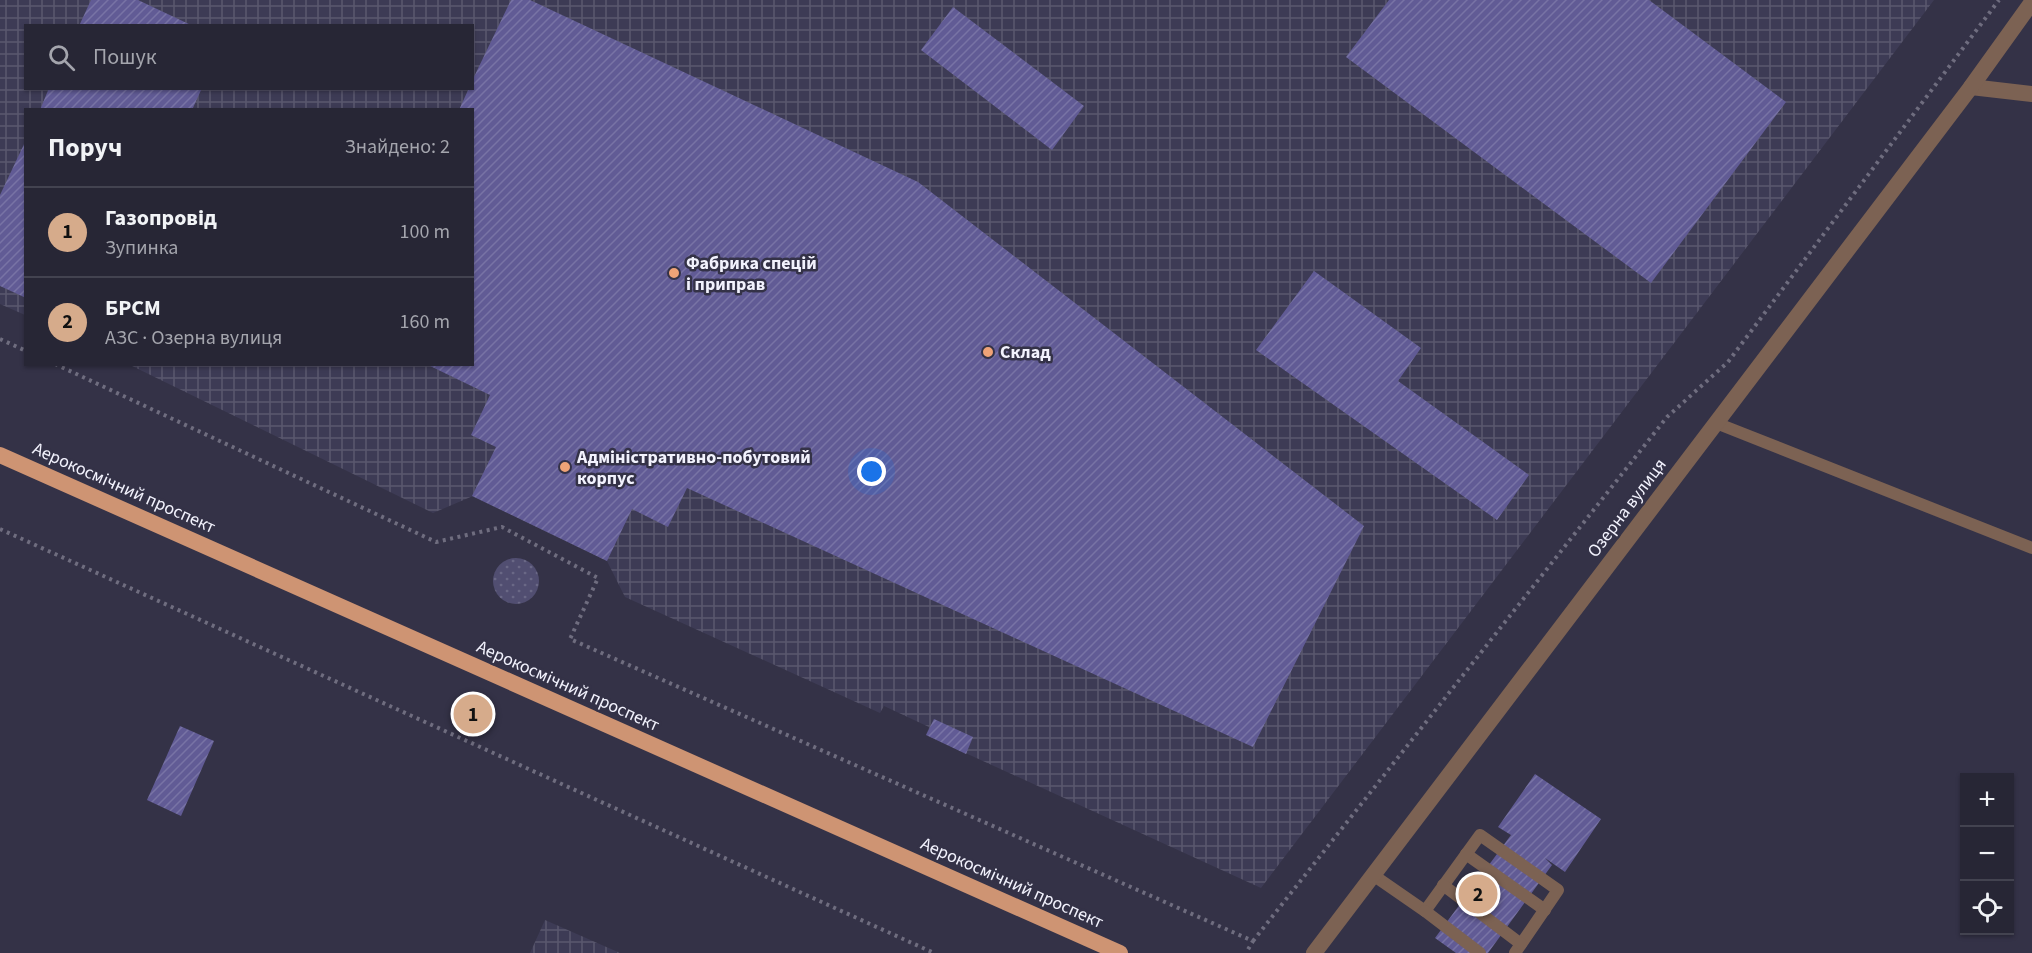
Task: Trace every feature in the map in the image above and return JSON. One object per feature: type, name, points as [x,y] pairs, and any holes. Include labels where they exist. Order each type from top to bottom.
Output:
[{"type":"highway","name":"Аерокосмічний проспект","points":[[0,454],[1120,953]]},
{"type":"street","name":"Озерна вулиця","points":[[1314,953],[1971,87],[2032,2]]},
{"type":"street","points":[[1971,87],[2032,94]]},
{"type":"lane","points":[[1716,423],[2032,548]]},
{"type":"lane","points":[[1425,911],[1443,885],[1480,835],[1558,890],[1518,948],[1443,885]]},
{"type":"lane","points":[[1466,854],[1545,910]]},
{"type":"lane","points":[[1373,875],[1480,953]]},
{"type":"path","points":[[1246,953],[1253,940],[1667,417],[1728,362],[1999,0]]},
{"type":"path","points":[[0,339],[24,350]]},
{"type":"path","points":[[59,366],[436,542],[502,527],[598,578],[570,639],[1253,940]]},
{"type":"path","points":[[0,529],[934,953]]},
{"type":"shaded area","points":[[0,0],[1934,0],[1261,888],[926,735],[929,727],[884,706],[880,713],[625,597],[607,561],[473,496],[433,513],[132,366],[474,366],[474,108],[24,108],[24,315],[0,304]]},
{"type":"shaded area","points":[[516,558],[532,565],[539,581],[532,597],[516,604],[500,597],[493,581],[500,565]]},
{"type":"shaded area","points":[[545,920],[620,953],[530,953]]},
{"type":"building","points":[[91,0],[138,0],[189,24],[80,24]]},
{"type":"building","points":[[511,0],[530,0],[918,182],[1364,526],[1253,747],[687,488],[668,527],[632,509],[607,561],[472,496],[496,447],[471,435],[490,395],[430,366],[474,366],[474,108],[460,108],[468,90],[474,90],[474,77]]},
{"type":"building","points":[[1389,0],[1649,0],[1786,102],[1651,283],[1346,57]]},
{"type":"building","points":[[953,7],[1084,106],[1052,150],[921,50]]},
{"type":"building","points":[[48,90],[201,90],[193,108],[41,108]]},
{"type":"building","points":[[24,144],[24,297],[0,286],[0,195]]},
{"type":"building","points":[[1314,271],[1421,348],[1398,381],[1529,475],[1497,520],[1256,350]]},
{"type":"building","points":[[934,719],[973,737],[966,754],[926,735]]},
{"type":"building","points":[[180,726],[214,741],[181,816],[147,800]]},
{"type":"building","points":[[1535,774],[1601,819],[1565,872],[1545,858],[1552,865],[1488,953],[1456,953],[1435,938],[1511,835],[1498,827]]},
{"type":"place","name":"Фабрика спецій і приправ","points":[[674,273]]},
{"type":"place","name":"Склад","points":[[988,352]]},
{"type":"place","name":"Адміністративно-побутовий корпус","points":[[565,467]]},
{"type":"place","name":"Газопровiд","points":[[473,714]]},
{"type":"place","name":"БРСМ","points":[[1478,894]]}]
